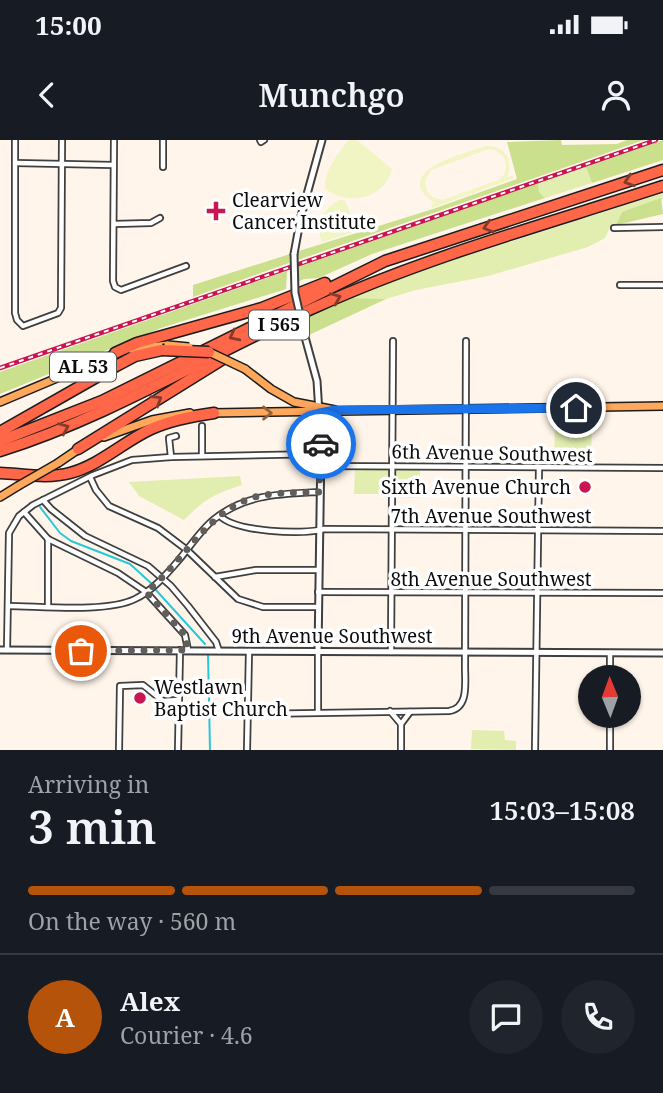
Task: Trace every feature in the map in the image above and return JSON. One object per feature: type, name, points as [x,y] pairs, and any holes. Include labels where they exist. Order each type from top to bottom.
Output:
[{"type":"highway","name":"I 565","points":[[0,441],[102,401],[385,261],[663,170]]},
{"type":"highway","name":"I 565","points":[[0,451],[37,440],[100,414],[316,306],[412,266],[663,186]]},
{"type":"highway","points":[[116,353],[137,343],[262,308],[385,261]]},
{"type":"highway","points":[[78,449],[231,354],[234,347]]},
{"type":"highway","points":[[0,432],[135,356],[165,348],[209,352]]},
{"type":"highway","points":[[0,473],[57,476],[73,472],[100,460],[152,429],[177,419],[214,413]]},
{"type":"main road","name":"AL 53","points":[[0,402],[116,353],[138,347],[165,348]]},
{"type":"main road","points":[[209,352],[245,369],[282,396],[319,410]]},
{"type":"main road","points":[[0,497],[78,449],[128,427],[180,414],[663,407]]},
{"type":"street","points":[[15,140],[15,313],[23,326],[58,313],[61,308],[62,140]]},
{"type":"street","points":[[114,140],[115,287],[121,290],[186,266]]},
{"type":"street","points":[[163,140],[163,167]]},
{"type":"street","points":[[318,712],[317,607],[321,454],[319,410],[316,374],[295,293],[294,254],[301,216],[322,140]]},
{"type":"street","points":[[15,163],[113,164]]},
{"type":"street","points":[[113,224],[151,223],[160,218]]},
{"type":"street","points":[[614,228],[663,227]]},
{"type":"street","points":[[620,285],[663,285]]},
{"type":"street","points":[[391,652],[393,341]]},
{"type":"street","points":[[247,714],[449,711],[459,708],[464,695],[465,653],[468,409],[466,341]]},
{"type":"street","points":[[202,426],[202,456]]},
{"type":"street","points":[[171,457],[169,438],[176,436]]},
{"type":"street","points":[[4,650],[8,606],[9,533],[19,516],[43,499],[132,460],[321,454]]},
{"type":"street","name":"6th Avenue Southwest","points":[[320,466],[663,468]]},
{"type":"street","points":[[536,750],[539,467]]},
{"type":"street","points":[[90,477],[96,490],[109,506],[158,528],[187,550],[238,598],[263,607],[317,607]]},
{"type":"street","points":[[8,606],[107,606],[134,600],[163,579],[213,520],[234,505],[257,497],[319,492]]},
{"type":"street","points":[[43,499],[51,509],[85,536],[148,566],[188,606],[216,642],[219,651]]},
{"type":"street","points":[[24,512],[48,539],[118,573],[146,592],[185,635],[188,650]]},
{"type":"street","name":"7th Avenue Southwest","points":[[220,516],[226,522],[264,530],[663,530]]},
{"type":"street","points":[[48,539],[48,606]]},
{"type":"street","points":[[215,577],[256,570],[318,569]]},
{"type":"street","points":[[227,590],[232,574]]},
{"type":"street","name":"8th Avenue Southwest","points":[[318,592],[663,593]]},
{"type":"street","name":"9th Avenue Southwest","points":[[4,650],[663,653]]},
{"type":"street","points":[[178,750],[180,650]]},
{"type":"street","points":[[247,750],[249,651]]},
{"type":"street","points":[[610,653],[610,665]]},
{"type":"street","points":[[119,750],[120,686],[143,685],[163,701],[178,700]]},
{"type":"street","points":[[389,710],[401,724]]},
{"type":"street","points":[[401,750],[401,724],[410,711]]},
{"type":"street","points":[[610,728],[610,750]]},
{"type":"green space","points":[[349,140],[357,140],[392,169],[382,187],[364,197],[344,198],[325,188],[329,169]]},
{"type":"green space","points":[[561,140],[562,145],[617,144],[627,140],[644,140],[298,260],[299,251],[433,209],[517,179],[507,142]]},
{"type":"green space","points":[[663,140],[663,160],[592,183],[586,167]]},
{"type":"green space","points":[[486,146],[503,151],[509,165],[507,177],[514,178],[432,208],[431,205],[435,203],[423,192],[420,182],[425,173],[448,159]],"holes":[[[489,149],[505,160],[506,169],[501,179],[443,200],[428,192],[425,181],[431,170]]]},
{"type":"green space","points":[[586,167],[592,183],[545,198],[539,192],[538,183]]},
{"type":"green space","points":[[538,183],[539,192],[545,198],[372,254],[319,278],[298,282],[298,267]]},
{"type":"green space","points":[[663,193],[663,203],[662,199],[622,212],[605,238],[588,247],[488,276],[416,290],[386,299],[352,298],[407,275]]},
{"type":"green space","points":[[661,198],[663,214],[616,225],[622,212]]},
{"type":"green space","points":[[339,200],[344,200],[348,207],[355,230],[322,242],[319,229],[322,218]]},
{"type":"green space","points":[[290,254],[289,263],[193,297],[193,285]]},
{"type":"green space","points":[[287,271],[286,289],[161,328],[0,394],[0,372]]},
{"type":"green space","points":[[352,298],[386,299],[309,335],[305,319]]},
{"type":"green space","points":[[555,414],[592,414],[591,465],[568,465],[567,469],[554,469]]},
{"type":"green space","points":[[355,467],[420,468],[420,498],[393,498],[392,494],[354,494]]},
{"type":"green space","points":[[240,476],[242,485],[210,498],[184,520],[139,496],[129,482]]},
{"type":"green space","points":[[472,730],[504,731],[505,740],[516,741],[516,750],[471,749]]},
{"type":"waterway","points":[[40,507],[60,533],[71,541],[130,564],[152,584]]},
{"type":"waterway","points":[[155,589],[205,644]]},
{"type":"waterway","points":[[208,654],[210,750]]},
{"type":"railway","points":[[0,368],[656,140]]},
{"type":"way so far","points":[[81,651],[188,650],[185,635],[146,592],[163,579],[213,520],[234,505],[273,494],[319,492],[321,444]]},
{"type":"place","name":"Clearview Cancer Institute","points":[[216,211]]},
{"type":"place","name":"Sixth Avenue Church","points":[[585,487]]},
{"type":"place","name":"Westlawn Baptist Church","points":[[140,698]]},
{"type":"route","points":[[321,444],[320,413],[335,410],[576,408]]}]
